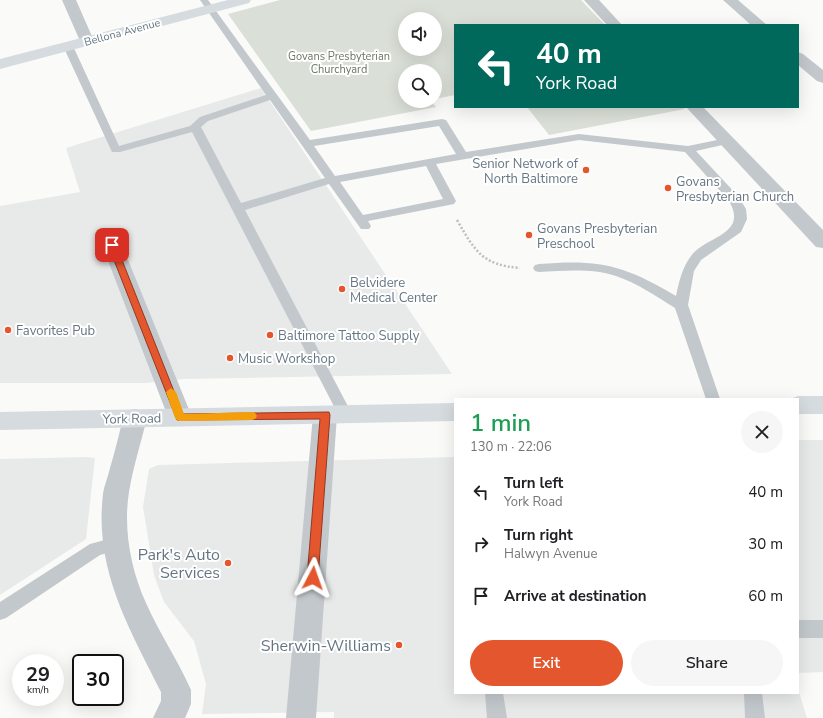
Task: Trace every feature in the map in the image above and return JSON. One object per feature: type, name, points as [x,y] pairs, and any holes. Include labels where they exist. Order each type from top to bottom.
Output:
[{"type":"main road","name":"Bellona Avenue","points":[[0,64],[87,41],[207,5],[244,0]]},
{"type":"main road","points":[[799,405],[823,405]]},
{"type":"main road","name":"York Road","points":[[0,421],[454,412]]},
{"type":"street","points":[[69,0],[87,41]]},
{"type":"street","points":[[591,0],[614,24]]},
{"type":"street","points":[[730,0],[759,24]]},
{"type":"street","points":[[799,58],[823,78]]},
{"type":"street","points":[[695,108],[823,242]]},
{"type":"street","points":[[112,245],[180,418]]},
{"type":"street","points":[[302,718],[335,414]]},
{"type":"street","points":[[135,418],[116,493],[114,524],[116,544],[123,578],[134,609],[176,690],[176,704],[168,718]]},
{"type":"lane","points":[[207,5],[363,223],[450,201],[429,162]]},
{"type":"lane","points":[[68,46],[116,150],[196,128]]},
{"type":"lane","points":[[196,128],[195,126],[204,119],[272,96]]},
{"type":"lane","points":[[307,144],[442,122],[463,156]]},
{"type":"lane","points":[[196,128],[238,208],[335,414]]},
{"type":"lane","points":[[238,208],[332,180],[579,137],[688,149],[728,141]]},
{"type":"lane","points":[[688,149],[734,199],[740,209],[741,219],[737,229],[696,257],[688,270],[681,305],[713,398]]},
{"type":"lane","points":[[539,268],[596,267],[622,274],[681,305]]},
{"type":"lane","points":[[0,612],[96,550],[116,544]]},
{"type":"lane","points":[[799,629],[823,629]]},
{"type":"lane","points":[[494,694],[497,718]]},
{"type":"lane","points":[[753,694],[755,718]]},
{"type":"path","points":[[457,220],[472,247],[480,257],[504,266],[539,268]]},
{"type":"shaded area","points":[[261,88],[452,374],[184,379],[145,383],[0,383],[0,206],[80,192],[66,148]]},
{"type":"shaded area","points":[[799,440],[823,440],[823,672],[799,673]]},
{"type":"shaded area","points":[[454,457],[454,694],[799,694],[799,692],[807,718],[334,718],[334,712],[202,714],[206,684],[194,641],[164,602],[154,575],[143,507],[149,469],[158,465]]},
{"type":"shaded area","points":[[95,458],[86,539],[0,595],[0,459]]},
{"type":"green space","name":"Govans Presbyterian Churchyard","points":[[280,0],[581,0],[604,24],[454,24],[454,95],[442,98],[442,64],[398,64],[398,108],[431,108],[311,131],[228,14]]},
{"type":"green space","points":[[528,108],[685,109],[549,135]]},
{"type":"slow traffic","points":[[171,392],[180,418],[252,416]]},
{"type":"place","name":"Senior Network of North Baltimore","points":[[586,170]]},
{"type":"place","name":"Govans Presbyterian Church","points":[[668,188]]},
{"type":"place","name":"Govans Presbyterian Preschool","points":[[529,235]]},
{"type":"place","name":"Belvidere Medical Center","points":[[342,289]]},
{"type":"place","name":"Favorites Pub","points":[[8,330]]},
{"type":"place","name":"Baltimore Tattoo Supply","points":[[270,335]]},
{"type":"place","name":"Music Workshop","points":[[230,358]]},
{"type":"place","name":"Park's Auto Services","points":[[228,563]]},
{"type":"place","name":"Sherwin-Williams","points":[[399,645]]},
{"type":"route","points":[[112,245],[168,383],[180,418],[325,415],[313,578]]}]
